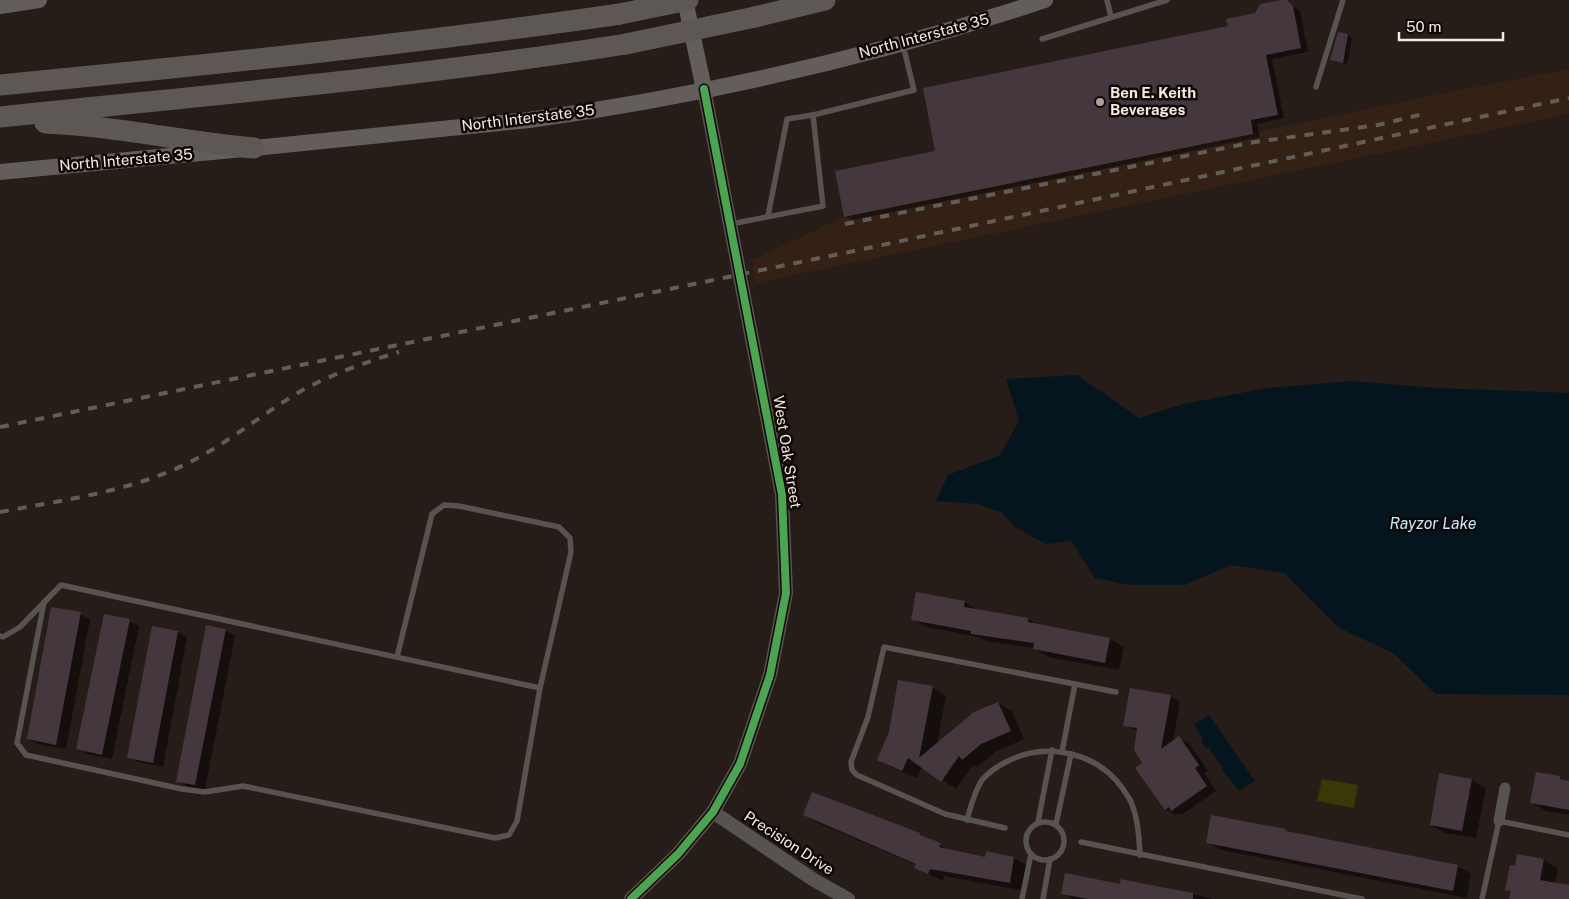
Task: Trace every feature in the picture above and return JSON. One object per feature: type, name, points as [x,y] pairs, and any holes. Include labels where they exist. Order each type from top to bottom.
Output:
[{"type":"highway","points":[[0,85],[373,47],[503,31],[620,14],[687,0]]},
{"type":"highway","points":[[0,117],[480,66],[626,44],[755,17],[824,0]]},
{"type":"highway","points":[[0,122],[105,127],[206,144],[254,148]]},
{"type":"main road","points":[[0,6],[39,0]]},
{"type":"main road","name":"West Oak Street","points":[[687,0],[704,89]]},
{"type":"main road","name":"North Interstate 35","points":[[0,172],[529,120],[638,103],[784,72],[982,21],[1045,0]]},
{"type":"street","name":"West Oak Street","points":[[631,899],[678,854],[713,812],[740,764],[770,675],[786,593],[782,495],[704,89]]},
{"type":"street","points":[[1499,821],[1506,788]]},
{"type":"street","name":"Precision Drive","points":[[713,812],[814,880],[848,899]]},
{"type":"lane","points":[[1107,0],[1111,17]]},
{"type":"lane","points":[[1042,39],[1167,0]]},
{"type":"lane","points":[[1316,87],[1343,0]]},
{"type":"lane","points":[[768,216],[787,119],[813,115],[914,90],[902,42]]},
{"type":"lane","points":[[731,224],[823,206],[813,115]]},
{"type":"lane","points":[[44,602],[17,743],[26,755],[182,789],[205,792],[243,786],[495,838],[509,835],[517,822],[540,688],[571,552],[570,538],[559,527],[459,506],[444,506],[432,514],[397,657]]},
{"type":"lane","points":[[0,636],[3,637],[20,627],[60,585],[540,688]]},
{"type":"lane","points":[[1005,828],[944,814],[857,776],[852,770],[851,762],[868,717],[884,647],[1116,692]]},
{"type":"lane","points":[[1062,752],[1075,684]]},
{"type":"lane","points":[[967,820],[974,794],[983,780],[999,766],[1016,757],[1040,751],[1052,750],[1062,752],[1099,765],[1116,780],[1131,801],[1138,828],[1140,855]]},
{"type":"lane","points":[[1038,822],[1052,750]]},
{"type":"lane","points":[[1056,824],[1071,754]]},
{"type":"lane","points":[[1047,821],[1056,824],[1063,833],[1064,844],[1060,854],[1050,859],[1040,860],[1031,854],[1026,845],[1029,829],[1038,822],[1047,821]]},
{"type":"lane","points":[[1482,899],[1499,821],[1569,835]]},
{"type":"lane","points":[[1081,842],[1362,899]]},
{"type":"lane","points":[[1022,899],[1031,854]]},
{"type":"lane","points":[[1043,899],[1050,859]]},
{"type":"shaded area","points":[[1569,69],[1569,114],[755,283],[752,260],[844,217]]},
{"type":"shaded area","points":[[1322,779],[1358,785],[1354,808],[1317,801]]},
{"type":"water","name":"Rayzor Lake","points":[[1077,375],[1139,418],[1183,404],[1267,388],[1351,381],[1438,388],[1569,393],[1569,695],[1436,694],[1393,653],[1339,628],[1284,573],[1231,565],[1185,585],[1129,585],[1095,578],[1071,541],[1046,544],[1015,527],[1001,512],[978,504],[936,501],[948,475],[1000,455],[1019,421],[1006,379]]},
{"type":"water","points":[[1209,715],[1255,781],[1239,791],[1222,770],[1209,748],[1206,749],[1201,741],[1203,739],[1194,724]]},
{"type":"building","name":"Ben E. Keith Beverages","points":[[1287,0],[1293,6],[1301,48],[1266,55],[1278,115],[1251,120],[1253,134],[844,217],[835,171],[935,151],[923,88],[1228,26],[1226,19],[1255,13],[1260,4]]},
{"type":"building","points":[[1338,32],[1348,34],[1343,63],[1330,60]]},
{"type":"building","points":[[916,592],[965,601],[964,607],[1028,618],[1028,622],[1110,638],[1105,663],[1033,649],[1034,643],[971,634],[971,631],[911,620]]},
{"type":"building","points":[[51,607],[81,612],[56,745],[27,739]]},
{"type":"building","points":[[104,614],[130,619],[102,755],[76,749]]},
{"type":"building","points":[[206,625],[226,629],[195,785],[176,782]]},
{"type":"building","points":[[152,626],[178,631],[153,763],[127,758]]},
{"type":"building","points":[[898,680],[933,686],[919,758],[974,712],[998,702],[1011,731],[981,744],[962,760],[959,756],[941,782],[908,758],[902,771],[877,760],[889,732]]},
{"type":"building","points":[[1130,688],[1171,695],[1161,749],[1179,736],[1199,765],[1195,768],[1207,786],[1171,811],[1169,807],[1165,810],[1135,768],[1142,763],[1134,750],[1137,728],[1123,726]]},
{"type":"building","points":[[1536,772],[1560,776],[1560,779],[1569,781],[1569,810],[1530,803]]},
{"type":"building","points":[[1439,773],[1472,779],[1462,831],[1430,825]]},
{"type":"building","points":[[812,792],[920,833],[920,835],[941,843],[939,847],[985,857],[986,851],[1014,857],[1010,883],[930,869],[928,874],[914,868],[916,864],[803,815]]},
{"type":"building","points":[[1211,815],[1458,865],[1453,891],[1206,843]]},
{"type":"building","points":[[1517,854],[1544,859],[1540,880],[1569,885],[1569,899],[1509,899],[1511,891],[1505,890],[1510,865],[1515,866]]},
{"type":"building","points":[[1065,873],[1120,884],[1121,879],[1193,893],[1193,899],[1088,899],[1061,894]]},
{"type":"railway","points":[[0,427],[854,251],[1569,98]]},
{"type":"railway","points":[[845,224],[1255,142],[1378,125],[1427,113]]},
{"type":"railway","points":[[0,512],[95,494],[164,474],[216,447],[301,391],[349,369],[399,352]]},
{"type":"cycle path","points":[[631,899],[678,854],[713,812],[740,764],[770,675],[786,593],[782,495],[704,89]]},
{"type":"place","name":"Ben E. Keith Beverages","points":[[1100,102]]}]
